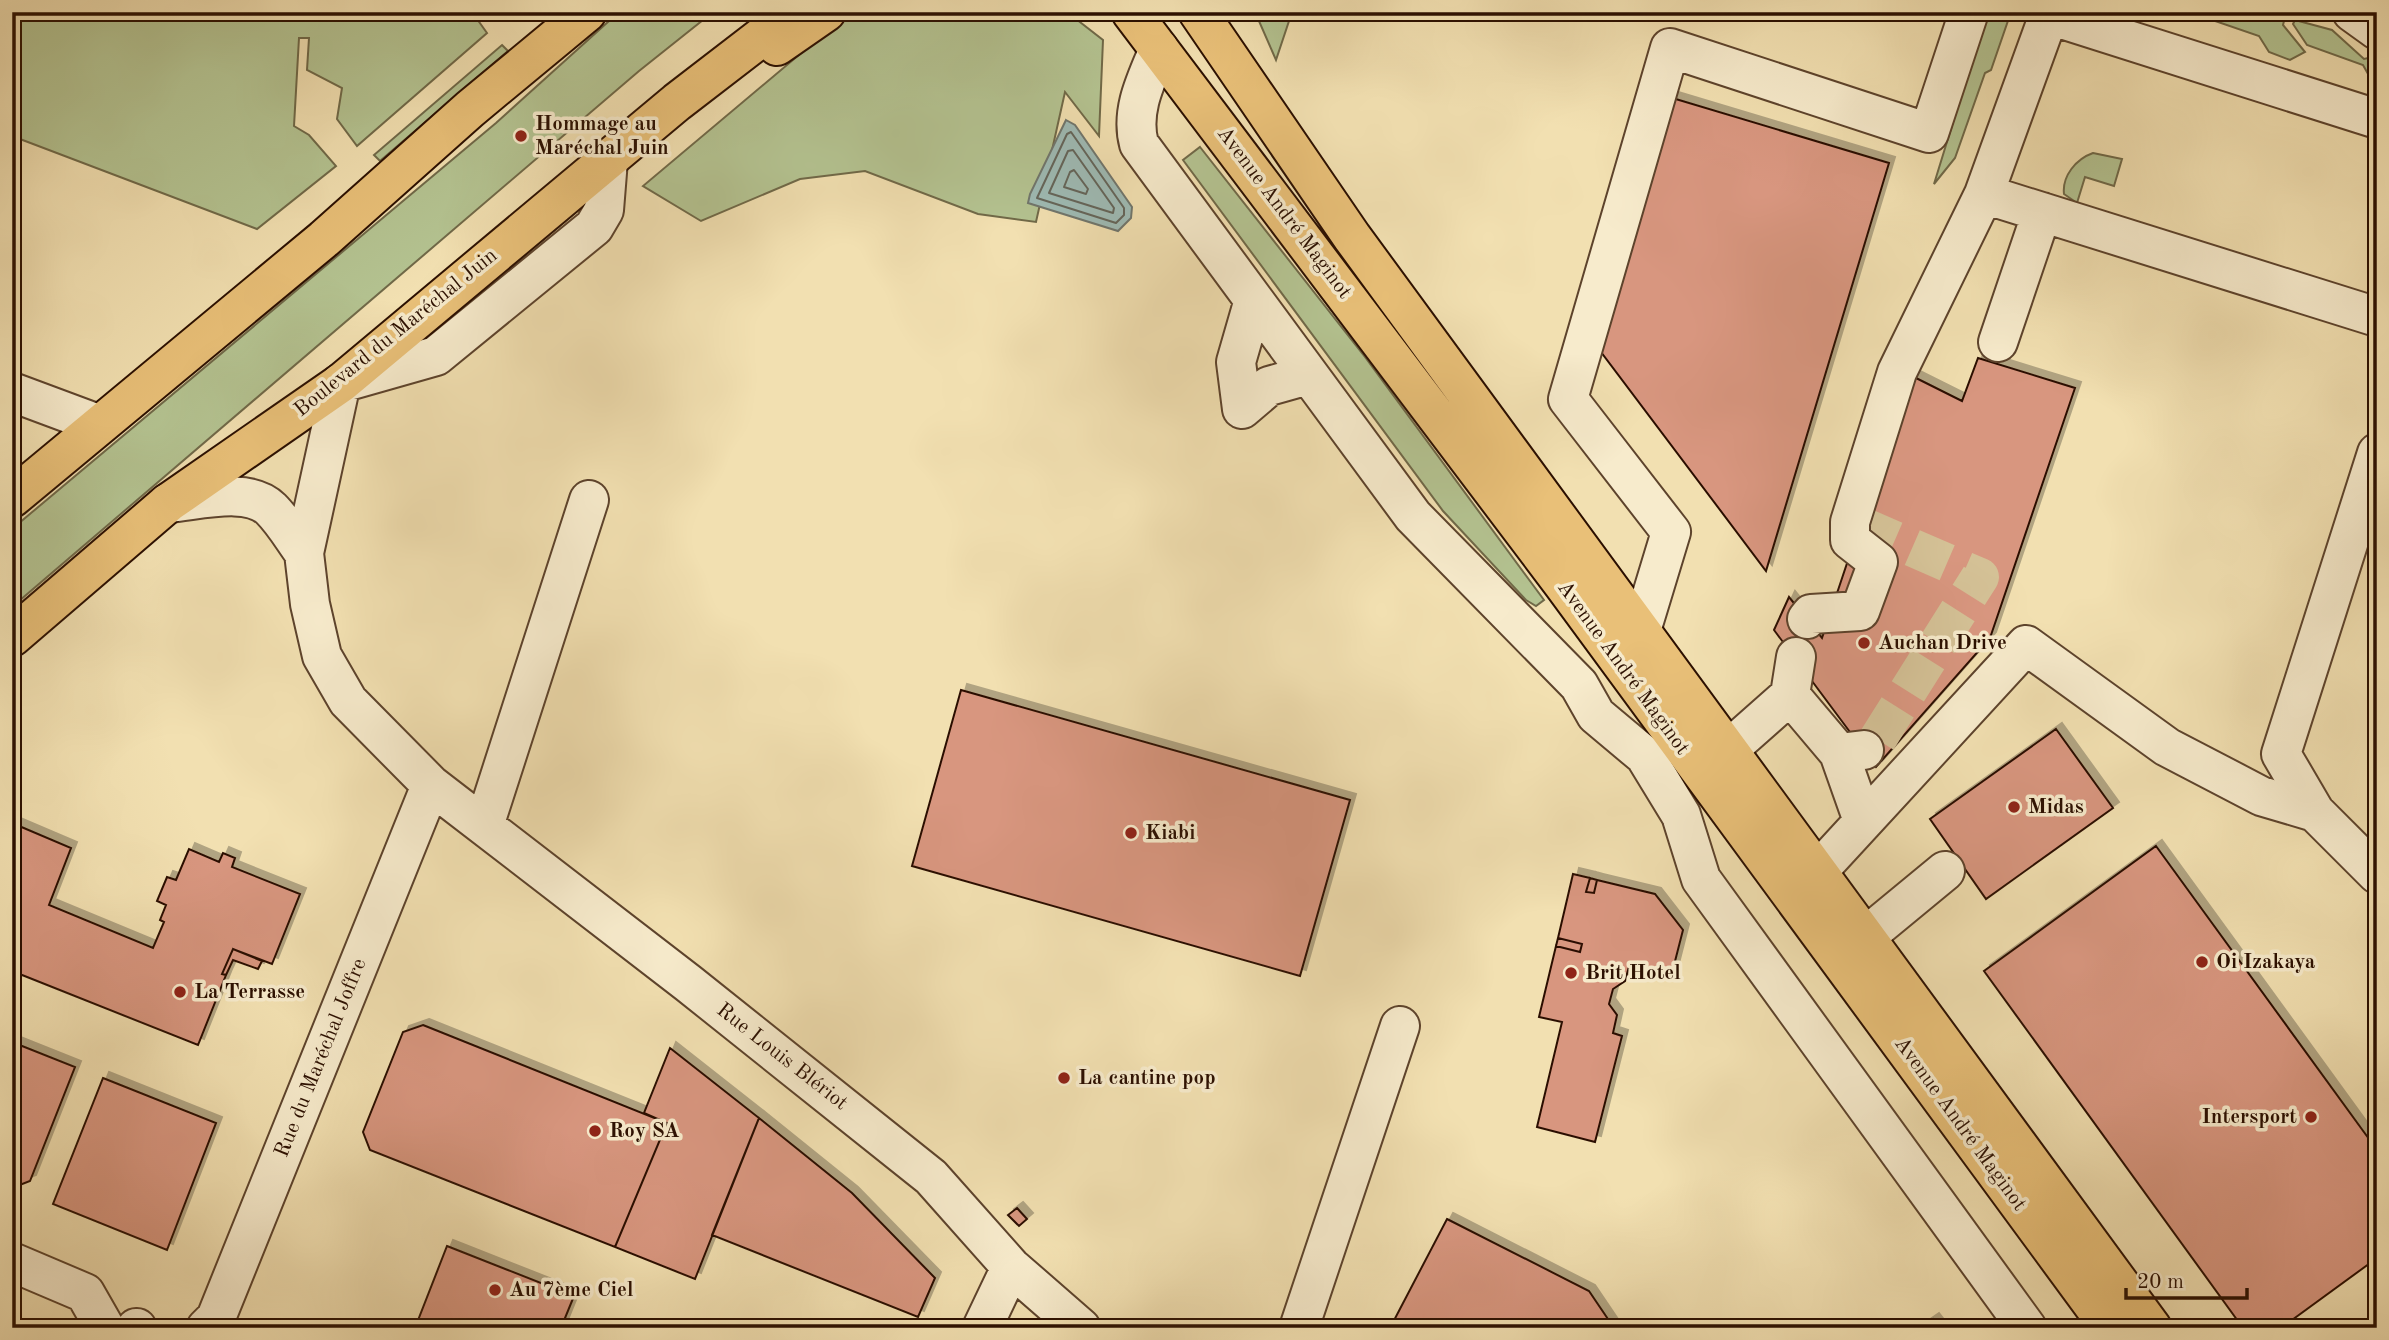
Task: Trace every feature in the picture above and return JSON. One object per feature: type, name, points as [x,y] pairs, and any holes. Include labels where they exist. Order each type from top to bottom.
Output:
[{"type":"main road","points":[[12,498],[324,239],[470,109],[587,12]]},
{"type":"main road","name":"Boulevard du Maréchal Juin","points":[[677,102],[727,38],[757,12]]},
{"type":"main road","name":"Boulevard du Maréchal Juin","points":[[12,637],[168,503],[341,383],[677,102],[794,12]]},
{"type":"main road","name":"Boulevard du Maréchal Juin","points":[[677,102],[741,71],[826,12]]},
{"type":"main road","name":"Avenue André Maginot","points":[[1131,12],[1563,584],[2110,1328]]},
{"type":"main road","name":"Avenue André Maginot","points":[[1198,12],[1352,237],[2152,1328]]},
{"type":"street","points":[[1641,631],[1671,532],[1568,399],[1670,48],[1929,134],[1969,12]]},
{"type":"street","points":[[2352,12],[2377,30]]},
{"type":"street","points":[[1807,619],[1811,614],[1860,611],[1878,562],[1850,540],[1897,372],[1984,194],[2049,14],[2377,119]]},
{"type":"street","points":[[1159,49],[1142,90],[1133,125],[1139,144],[1253,303],[1413,516],[1579,685],[1596,715],[1645,756],[1681,815],[1701,879],[2026,1328]]},
{"type":"street","points":[[1984,194],[2377,317]]},
{"type":"street","points":[[1998,342],[2042,212]]},
{"type":"street","points":[[1253,303],[1236,362],[1242,409],[1269,386],[1308,375]]},
{"type":"street","name":"Rue Louis Blériot","points":[[341,383],[303,554],[310,604],[322,656],[348,701],[431,785],[485,823],[931,1177],[1011,1267],[1081,1328]]},
{"type":"street","points":[[12,392],[98,424]]},
{"type":"street","points":[[2377,453],[2281,754],[2315,812],[2377,874]]},
{"type":"street","name":"Rue Louis Blériot","points":[[168,503],[243,497],[258,501],[269,507],[303,554]]},
{"type":"street","points":[[485,823],[589,500]]},
{"type":"street","points":[[1817,872],[2026,645],[2167,747],[2261,796],[2315,812]]},
{"type":"street","points":[[1729,749],[1790,695],[1796,657]]},
{"type":"street","points":[[1790,695],[1852,752],[1863,821]]},
{"type":"street","points":[[1662,785],[1692,761]]},
{"type":"street","name":"Rue du Maréchal Joffre","points":[[206,1328],[216,1318],[431,785]]},
{"type":"street","points":[[1866,937],[1945,871]]},
{"type":"street","points":[[1298,1328],[1400,1026]]},
{"type":"street","points":[[12,1262],[85,1293],[105,1328]]},
{"type":"street","points":[[982,1328],[1011,1267]]},
{"type":"green space","points":[[12,12],[472,12],[487,33],[357,146],[337,119],[342,88],[307,70],[309,38],[299,38],[294,126],[309,135],[336,166],[257,229],[12,136]]},
{"type":"green space","points":[[619,12],[713,12],[639,71],[12,607],[12,529],[496,123]]},
{"type":"green space","points":[[850,12],[1067,12],[1103,40],[1099,136],[1065,92],[1036,222],[978,214],[865,171],[800,179],[701,221],[643,186]]},
{"type":"green space","points":[[1255,12],[1292,12],[1276,60]]},
{"type":"green space","points":[[1987,12],[2011,12],[1991,70],[1985,73],[1955,158],[1934,184]]},
{"type":"green space","points":[[2189,12],[2275,12],[2285,17],[2283,25],[2305,52],[2290,60],[2269,52],[2259,36]]},
{"type":"green space","points":[[2295,20],[2332,30],[2364,59],[2377,56],[2377,90],[2363,65],[2307,45],[2293,24]]},
{"type":"green space","points":[[502,45],[508,51],[380,161],[374,155]]},
{"type":"green space","points":[[1200,147],[1365,357],[1544,600],[1536,606],[1526,600],[1443,511],[1183,160]]},
{"type":"green space","points":[[2093,153],[2122,159],[2114,186],[2085,177],[2077,203],[2064,194],[2065,181],[2076,164]]},
{"type":"water","points":[[1066,120],[1075,125],[1132,207],[1131,218],[1118,231],[1028,203]]},
{"type":"building","points":[[1669,97],[1889,163],[1766,571],[1595,344]]},
{"type":"building","points":[[1978,358],[2075,388],[1990,638],[1876,767],[1774,630],[1789,597],[1822,638],[1910,375],[1962,401]]},
{"type":"building","name":"Kiabi","points":[[961,690],[1350,800],[1300,976],[912,866]]},
{"type":"building","points":[[2056,729],[2113,808],[1986,899],[1930,819]]},
{"type":"building","points":[[12,823],[71,848],[49,905],[153,948],[164,922],[160,920],[166,905],[157,901],[167,877],[176,880],[189,849],[219,862],[223,853],[235,858],[232,867],[300,894],[272,964],[233,949],[222,974],[226,975],[198,1045],[12,971]]},
{"type":"building","points":[[2156,846],[2377,1150],[2377,1258],[2281,1328],[2243,1328],[1984,971]]},
{"type":"building","points":[[1573,874],[1590,878],[1586,892],[1594,893],[1597,880],[1655,894],[1683,930],[1672,973],[1630,963],[1625,981],[1613,989],[1609,1004],[1617,1015],[1613,1033],[1622,1036],[1595,1142],[1537,1127],[1562,1022],[1539,1017],[1556,946],[1580,952],[1582,944],[1558,938]]},
{"type":"building","points":[[1590,878],[1597,880],[1594,893],[1586,892]]},
{"type":"building","points":[[1558,938],[1582,944],[1580,952],[1556,946]]},
{"type":"building","points":[[233,949],[262,961],[258,969],[233,960],[226,975],[222,974]]},
{"type":"building","points":[[423,1025],[667,1123],[615,1247],[370,1150],[363,1132],[403,1032]]},
{"type":"building","points":[[12,1042],[75,1067],[30,1181],[12,1188]]},
{"type":"building","points":[[670,1048],[759,1118],[695,1279],[615,1247],[667,1123],[644,1113]]},
{"type":"building","points":[[103,1078],[216,1123],[167,1250],[53,1204]]},
{"type":"building","points":[[759,1118],[852,1193],[935,1278],[918,1317],[712,1235]]},
{"type":"building","points":[[1017,1208],[1027,1219],[1019,1226],[1008,1215]]},
{"type":"building","points":[[1447,1219],[1589,1291],[1614,1328],[1390,1328]]},
{"type":"building","points":[[447,1246],[574,1296],[561,1328],[415,1328]]},
{"type":"building","points":[[1933,1319],[1940,1328],[1920,1328]]},
{"type":"tunnel","points":[[1860,525],[1980,577],[1874,745],[1864,750]]},
{"type":"place","name":"Hommage au Maréchal Juin","points":[[521,136]]},
{"type":"place","name":"Auchan Drive","points":[[1864,643]]},
{"type":"place","name":"Midas","points":[[2014,807]]},
{"type":"place","name":"Kiabi","points":[[1131,833]]},
{"type":"place","name":"Oi Izakaya","points":[[2202,962]]},
{"type":"place","name":"Brit Hotel","points":[[1571,973]]},
{"type":"place","name":"La Terrasse","points":[[180,992]]},
{"type":"place","name":"La cantine pop","points":[[1064,1078]]},
{"type":"place","name":"Intersport","points":[[2311,1117]]},
{"type":"place","name":"Roy SA","points":[[595,1131]]},
{"type":"place","name":"Au 7ème Ciel","points":[[495,1290]]}]
